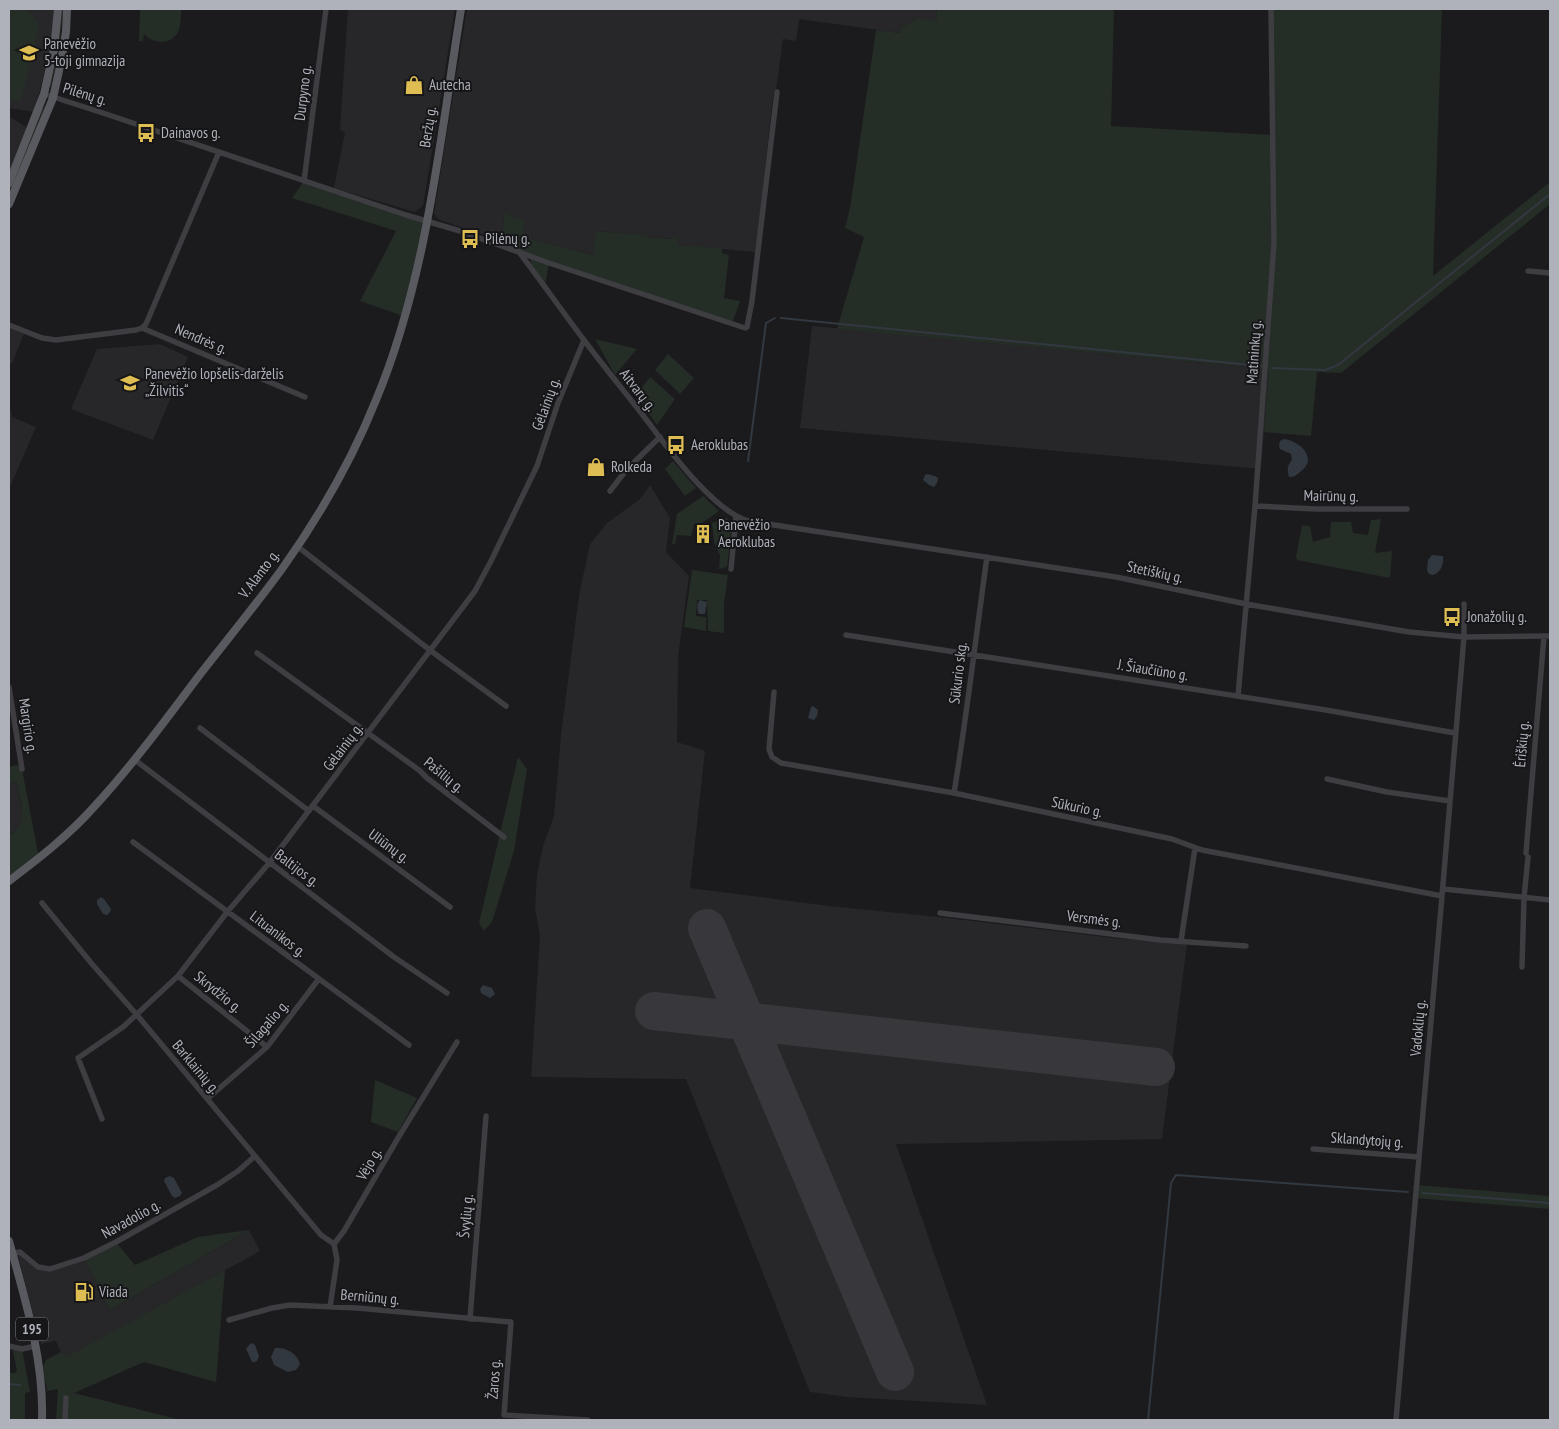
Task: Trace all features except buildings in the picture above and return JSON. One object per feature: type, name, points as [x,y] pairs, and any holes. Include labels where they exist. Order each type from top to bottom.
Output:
[{"type":"main road","points":[[9,183],[44,94],[54,49],[58,9]]},
{"type":"main road","points":[[9,204],[53,98],[61,62],[67,9]]},
{"type":"main road","name":"Beržų g.","points":[[427,220],[461,9]]},
{"type":"main road","name":"V. Alanto g.","points":[[9,882],[73,829],[94,808],[135,760],[282,569],[297,546],[350,458],[376,401],[406,317],[427,220]]},
{"type":"main road","name":"195","points":[[9,1241],[10,1254],[36,1346],[41,1384],[42,1420]]},
{"type":"street","name":"Durpyno g.","points":[[304,181],[326,9]]},
{"type":"street","name":"Matininkų g.","points":[[1238,696],[1255,506],[1274,243],[1271,9]]},
{"type":"street","name":"Pilėnų g.","points":[[44,94],[406,215],[427,220],[732,324],[747,327],[752,301],[777,92]]},
{"type":"street","points":[[9,324],[42,338],[56,340],[90,337],[142,328],[146,324],[219,152]]},
{"type":"street","name":"Aitvarų g.","points":[[519,252],[584,340],[704,490],[728,512],[736,517],[756,523]]},
{"type":"street","points":[[1528,271],[1550,273]]},
{"type":"street","name":"Nendrės g.","points":[[142,328],[305,397]]},
{"type":"street","name":"Gėlainių g.","points":[[102,1119],[78,1058],[123,1027],[178,976],[228,911],[270,862],[475,591],[537,466],[558,403],[584,340]]},
{"type":"street","points":[[610,491],[627,469],[660,437]]},
{"type":"street","name":"Mairūnų g.","points":[[1255,506],[1316,509],[1407,508]]},
{"type":"street","points":[[731,569],[736,517]]},
{"type":"street","name":"Stetiškių g.","points":[[756,523],[1116,577],[1246,604],[1409,632],[1464,637],[1547,636]]},
{"type":"street","points":[[297,546],[431,651],[506,706]]},
{"type":"street","name":"Sūkurio skg.","points":[[954,793],[987,557]]},
{"type":"street","points":[[1464,604],[1464,637]]},
{"type":"street","name":"J. Šiaučiūno g.","points":[[846,635],[1238,696],[1455,733]]},
{"type":"street","name":"Ėriškių g.","points":[[1522,967],[1527,855],[1547,636]]},
{"type":"street","name":"Vadoklių g.","points":[[1396,1420],[1464,637]]},
{"type":"street","name":"Pašilių g.","points":[[257,653],[419,770],[504,837]]},
{"type":"street","name":"Margirio g.","points":[[9,687],[22,769]]},
{"type":"street","name":"Sūkurio g.","points":[[774,692],[769,749],[772,756],[781,763],[954,793],[1172,839],[1202,850],[1443,893],[1550,900]]},
{"type":"street","points":[[200,728],[309,811]]},
{"type":"street","name":"Baltijos g.","points":[[135,760],[394,956],[447,993]]},
{"type":"street","points":[[1327,779],[1371,789],[1450,801]]},
{"type":"street","name":"Uliūnų g.","points":[[313,806],[450,907]]},
{"type":"street","name":"Lituanikos g.","points":[[133,842],[318,980],[409,1045]]},
{"type":"street","points":[[1181,941],[1195,848]]},
{"type":"street","name":"Barklainių g.","points":[[42,904],[321,1235],[334,1244]]},
{"type":"street","name":"Versmės g.","points":[[940,913],[1160,940],[1246,946]]},
{"type":"street","name":"Skrydžio g.","points":[[178,976],[267,1047]]},
{"type":"street","name":"Šilagalio g.","points":[[207,1099],[267,1047],[318,980]]},
{"type":"street","name":"Vėjo g.","points":[[334,1244],[344,1231],[457,1042]]},
{"type":"street","name":"Švylių g.","points":[[470,1319],[486,1116]]},
{"type":"street","name":"Sklandytojų g.","points":[[1313,1149],[1419,1157]]},
{"type":"street","name":"Navadolio g.","points":[[10,1254],[20,1252],[38,1267],[50,1269],[84,1258],[217,1186],[255,1156]]},
{"type":"street","points":[[330,1306],[337,1260],[334,1244]]},
{"type":"street","name":"Berniūnų g.","points":[[229,1320],[290,1305],[330,1306],[511,1322]]},
{"type":"street","name":"Žaros g.","points":[[511,1322],[504,1417],[588,1420]]},
{"type":"street","points":[[9,1346],[22,1349],[36,1346]]},
{"type":"street","points":[[65,1420],[66,1398]]},
{"type":"shaded area","name":"Panevėžio 5-toji gimnazija","points":[[9,9],[55,9],[47,63],[34,112],[9,108]]},
{"type":"shaded area","points":[[9,9],[28,11],[34,17],[39,27],[21,101],[9,102]]},
{"type":"shaded area","points":[[61,9],[63,9],[60,38],[51,87],[48,86]]},
{"type":"shaded area","points":[[140,9],[181,9],[180,25],[176,35],[168,41],[158,42],[144,34],[143,41],[139,41]]},
{"type":"shaded area","points":[[348,9],[455,9],[423,206],[415,212],[334,188],[345,132],[340,130]]},
{"type":"shaded area","points":[[467,9],[937,9],[936,22],[916,18],[901,27],[900,33],[799,19],[796,41],[783,39],[776,90],[774,91],[772,103],[756,252],[677,245],[677,238],[645,237],[645,235],[597,231],[594,255],[522,237],[504,213],[502,241],[443,221],[437,218],[434,213]]},
{"type":"shaded area","points":[[937,9],[1114,9],[1111,126],[1272,135],[1271,9],[1442,9],[1433,276],[1550,182],[1550,204],[1341,373],[1317,372],[1311,436],[1264,432],[1269,369],[837,329],[864,237],[845,228],[850,208],[876,30],[900,33],[901,27],[916,18],[936,21]]},
{"type":"shaded area","points":[[42,107],[44,108],[9,197],[9,190]]},
{"type":"shaded area","points":[[9,116],[27,128],[9,174]]},
{"type":"shaded area","points":[[304,181],[427,220],[406,317],[360,301],[396,231],[292,198]]},
{"type":"shaded area","points":[[504,213],[524,221],[523,237],[593,255],[596,231],[645,235],[645,237],[672,239],[673,237],[677,238],[677,245],[722,248],[722,253],[729,255],[724,298],[740,301],[732,324],[549,263],[545,285],[531,266],[530,254],[502,241]]},
{"type":"shaded area","points":[[812,326],[1269,369],[1261,469],[800,428]]},
{"type":"shaded area","points":[[9,328],[24,334],[12,364],[9,363]]},
{"type":"shaded area","points":[[595,339],[637,349],[615,375]]},
{"type":"shaded area","name":"Panevėžio lopšelis-darželis „Žilvitis“","points":[[160,344],[188,357],[153,440],[71,409],[97,349]]},
{"type":"shaded area","points":[[668,354],[694,378],[680,394],[655,370]]},
{"type":"shaded area","points":[[650,377],[675,399],[657,425],[636,395]]},
{"type":"shaded area","points":[[9,410],[12,417],[36,427],[9,489]]},
{"type":"shaded area","points":[[1284,439],[1296,443],[1308,456],[1308,462],[1305,467],[1292,477],[1289,477],[1288,470],[1292,460],[1291,454],[1280,449],[1279,446],[1280,441]]},
{"type":"shaded area","points":[[673,461],[696,488],[685,496],[665,469]]},
{"type":"shaded area","points":[[927,474],[938,478],[934,487],[923,480]]},
{"type":"shaded area","points":[[650,485],[670,518],[666,552],[689,576],[678,657],[677,742],[705,751],[690,888],[829,906],[1122,939],[1187,944],[1162,1139],[896,1144],[987,1405],[847,1397],[810,1392],[686,1079],[531,1077],[540,936],[535,908],[537,874],[543,846],[554,816],[561,735],[579,595],[590,544],[607,523],[640,499]]},
{"type":"shaded area","points":[[703,496],[719,511],[702,523],[694,524],[691,536],[677,535],[675,544],[672,544],[677,514]]},
{"type":"shaded area","points":[[726,518],[732,523],[727,567],[719,569],[720,555],[714,542],[712,523]]},
{"type":"shaded area","points":[[1381,519],[1375,553],[1392,551],[1390,578],[1297,560],[1302,525],[1310,526],[1313,542],[1330,537],[1331,522],[1351,522],[1353,533],[1368,535],[1371,520]]},
{"type":"shaded area","points":[[1432,555],[1443,556],[1440,570],[1433,575],[1429,574],[1427,570],[1428,560]]},
{"type":"shaded area","points":[[692,570],[728,575],[724,604],[724,633],[708,631],[707,600],[697,600],[696,616],[706,617],[706,631],[684,627]]},
{"type":"shaded area","points":[[700,600],[707,602],[705,614],[699,614],[698,612],[697,605]]},
{"type":"shaded area","points":[[813,706],[818,710],[814,720],[808,718]]},
{"type":"shaded area","points":[[518,757],[527,769],[514,851],[492,922],[484,931],[479,923]]},
{"type":"shaded area","points":[[21,764],[39,858],[9,881],[9,836],[20,825],[22,812],[16,782],[9,783],[9,767]]},
{"type":"shaded area","points":[[16,782],[23,816],[19,827],[9,836],[9,783]]},
{"type":"shaded area","points":[[101,897],[111,909],[107,915],[103,914],[97,904],[97,900]]},
{"type":"shaded area","points":[[483,985],[492,988],[495,994],[490,998],[481,993],[480,989]]},
{"type":"shaded area","points":[[375,1080],[417,1098],[398,1132],[371,1122]]},
{"type":"shaded area","points":[[170,1176],[174,1178],[182,1193],[175,1198],[164,1181],[165,1178]]},
{"type":"shaded area","points":[[1416,1185],[1550,1196],[1550,1209],[1415,1198]]},
{"type":"shaded area","points":[[249,1230],[260,1251],[182,1294],[65,1358],[56,1341],[41,1344],[17,1252],[43,1269],[84,1258],[110,1310]]},
{"type":"shaded area","points":[[249,1230],[110,1310],[84,1258],[116,1242],[135,1265],[198,1237]]},
{"type":"shaded area","points":[[225,1270],[216,1382],[144,1362],[74,1393],[181,1420],[56,1420],[58,1389],[47,1391],[43,1367],[46,1360],[61,1352],[66,1357]]},
{"type":"shaded area","points":[[252,1343],[255,1345],[259,1356],[257,1361],[254,1362],[252,1362],[246,1349]]},
{"type":"shaded area","points":[[12,1347],[22,1349],[30,1392],[25,1393],[25,1420],[9,1420],[9,1373],[15,1373],[17,1370]]},
{"type":"shaded area","points":[[275,1348],[287,1350],[294,1354],[300,1364],[296,1370],[288,1372],[274,1365],[271,1357]]},
{"type":"waterway","points":[[1272,368],[1325,370],[1338,365],[1550,194]]},
{"type":"waterway","points":[[748,461],[766,323],[775,318]]},
{"type":"waterway","points":[[781,318],[1261,366]]},
{"type":"waterway","points":[[1148,1420],[1171,1183],[1176,1175],[1408,1192]]},
{"type":"waterway","points":[[1423,1193],[1550,1203]]},
{"type":"waterway","points":[[9,1384],[20,1385]]},
{"type":"runway","points":[[707,928],[895,1372]]},
{"type":"runway","points":[[654,1011],[1156,1067]]},
{"type":"place","name":"Panevėžio 5-toji gimnazija","points":[[29,53]]},
{"type":"place","name":"Autecha","points":[[414,85]]},
{"type":"place","name":"Dainavos g.","points":[[146,133]]},
{"type":"place","name":"Pilėnų g.","points":[[470,239]]},
{"type":"place","name":"Panevėžio lopšelis-darželis „Žilvitis“","points":[[130,383]]},
{"type":"place","name":"Aeroklubas","points":[[676,445]]},
{"type":"place","name":"Rolkeda","points":[[596,467]]},
{"type":"place","name":"Panevėžio Aeroklubas","points":[[703,534]]},
{"type":"place","name":"Jonažolių g.","points":[[1452,617]]},
{"type":"place","name":"Viada","points":[[84,1292]]}]
